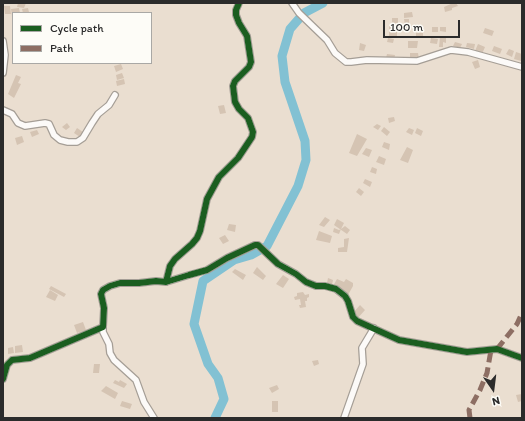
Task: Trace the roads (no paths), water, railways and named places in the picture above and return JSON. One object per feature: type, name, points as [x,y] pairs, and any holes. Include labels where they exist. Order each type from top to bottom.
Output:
[{"type":"street","points":[[166,282],[170,266],[175,259],[197,238],[207,199],[219,178],[238,158],[252,137],[253,132],[248,118],[239,109],[235,102],[233,86],[235,81],[249,67],[251,62],[247,36],[236,15],[236,10],[239,3]]},
{"type":"street","points":[[292,3],[299,13],[305,17],[327,40],[336,53],[346,62],[366,60],[417,61],[451,50],[468,52],[522,67]]},
{"type":"street","points":[[3,41],[5,55],[3,73]]},
{"type":"street","points":[[3,110],[12,114],[18,124],[25,126],[45,122],[49,124],[54,135],[60,140],[77,142],[83,138],[98,114],[109,105],[115,95]]},
{"type":"street","points":[[154,418],[144,402],[136,380],[114,360],[110,353],[109,344],[103,332],[104,308],[101,294],[103,290],[120,283],[139,284],[156,281],[166,282],[207,270],[227,258],[255,245],[258,245],[278,264],[296,274],[306,282],[316,286],[325,286],[336,289],[345,296],[353,317],[357,321],[405,342],[467,352],[497,349],[522,358]]},
{"type":"street","points":[[3,380],[7,365],[12,360],[30,358],[103,327]]},
{"type":"street","points":[[344,418],[363,364],[362,348],[374,328]]},
{"type":"waterway","points":[[215,418],[224,399],[218,378],[208,364],[194,324],[203,281],[234,260],[251,255],[267,246],[298,186],[306,160],[305,141],[285,82],[282,56],[290,29],[304,13],[323,3]]}]
